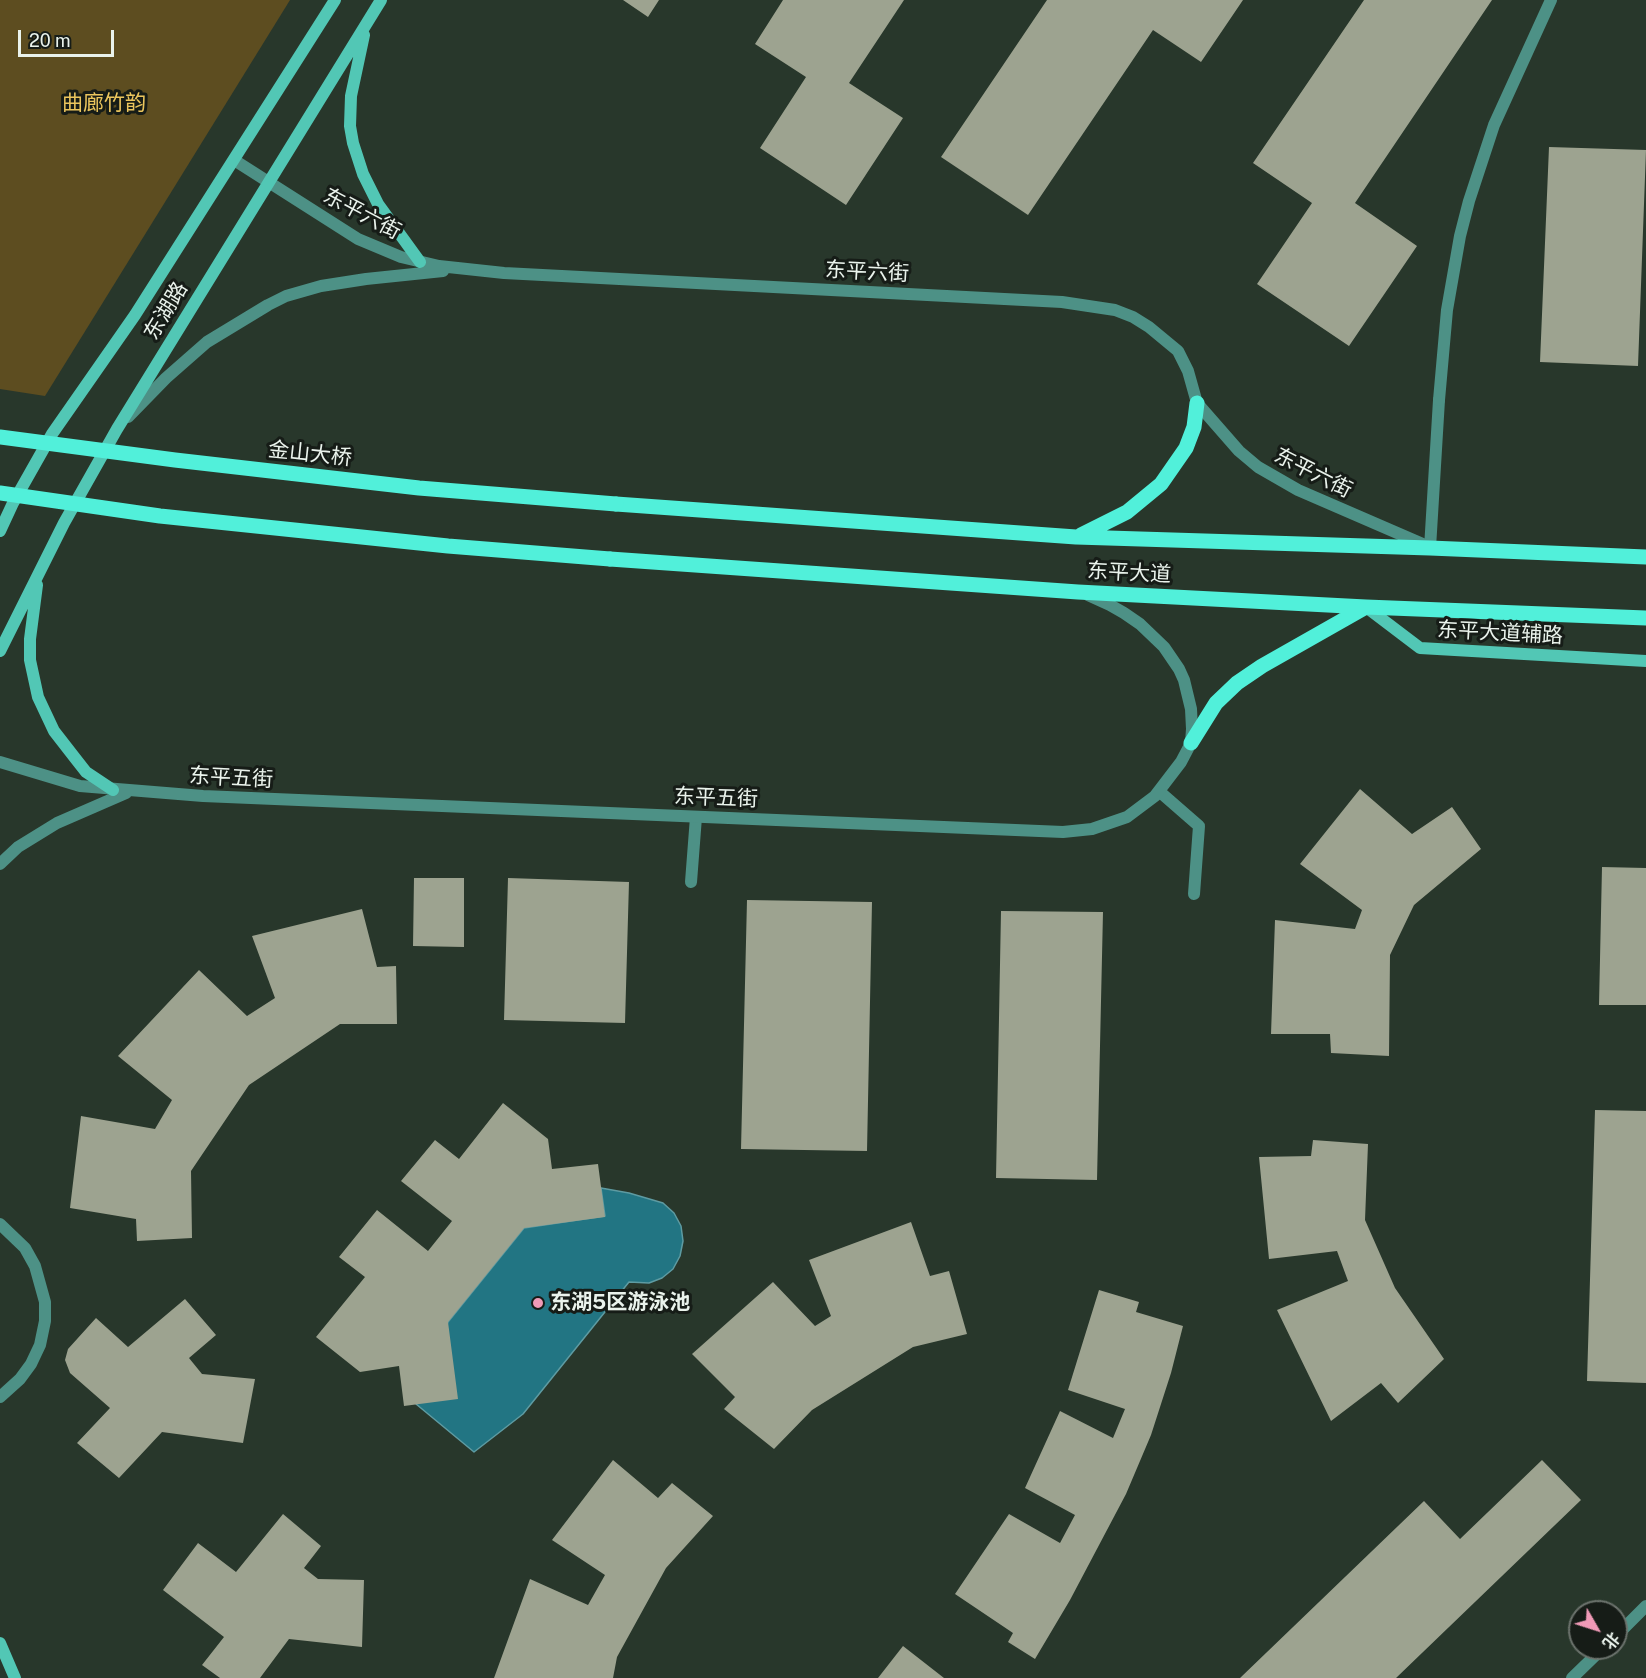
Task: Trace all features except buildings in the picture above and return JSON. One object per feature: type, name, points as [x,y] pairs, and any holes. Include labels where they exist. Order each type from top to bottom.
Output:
[{"type":"main road","name":"东湖路","points":[[0,531],[52,434],[135,315],[335,0]]},
{"type":"main road","name":"东湖路","points":[[0,651],[42,565],[117,429],[381,0]]},
{"type":"main road","points":[[367,22],[356,64],[351,96],[350,126],[353,143],[363,174],[378,204],[420,262]]},
{"type":"main road","points":[[1076,537],[1127,512],[1161,483],[1186,447],[1194,428],[1197,403]]},
{"type":"main road","name":"金山大桥","points":[[0,438],[419,488],[616,504]]},
{"type":"main road","name":"东平大道","points":[[0,493],[171,517],[448,546],[610,559],[1078,592],[1366,607],[1646,618]]},
{"type":"main road","name":"东平大道","points":[[616,504],[1076,537],[1646,557]]},
{"type":"main road","points":[[42,565],[36,590],[30,639],[30,660],[38,697],[54,731],[86,772],[113,790]]},
{"type":"main road","points":[[1191,743],[1216,703],[1237,683],[1262,666],[1366,607]]},
{"type":"main road","name":"东平大道辅路","points":[[1366,607],[1420,648],[1646,661]]},
{"type":"main road","points":[[0,1643],[15,1678]]},
{"type":"street","points":[[1430,548],[1438,400],[1447,310],[1460,236],[1494,125],[1551,0]]},
{"type":"street","name":"东平六街","points":[[234,160],[358,239],[385,251],[420,262],[460,269],[1043,300],[1106,308],[1133,317],[1160,334],[1173,346],[1185,363],[1197,403],[1239,451],[1270,475],[1308,495],[1430,548]]},
{"type":"street","points":[[117,429],[147,396],[200,347],[268,304],[321,286],[460,269]]},
{"type":"street","name":"东平五街","points":[[0,762],[80,786],[203,796],[1062,832],[1092,829],[1114,822],[1139,809],[1160,792],[1173,775],[1191,743],[1192,720],[1182,675],[1172,657],[1140,624],[1110,605],[1078,592]]},
{"type":"street","points":[[0,864],[18,847],[57,823],[129,791]]},
{"type":"street","points":[[1160,792],[1199,826],[1194,894]]},
{"type":"street","points":[[690,882],[696,817]]},
{"type":"street","points":[[0,1224],[25,1248],[34,1264],[41,1285],[45,1312],[40,1345],[31,1364],[20,1379],[0,1396]]},
{"type":"street","points":[[1628,1624],[1646,1606]]},
{"type":"street","points":[[1572,1678],[1591,1660]]},
{"type":"green space","name":"曲廊竹韵","points":[[0,0],[290,0],[45,396],[0,389]]},
{"type":"water","name":"东湖5区游泳池","points":[[601,1188],[663,1203],[674,1213],[681,1226],[683,1241],[680,1256],[673,1269],[662,1278],[649,1283],[629,1282],[523,1414],[474,1452],[416,1404],[448,1322],[524,1228],[605,1216]]},
{"type":"place","name":"东湖5区游泳池","points":[[538,1303]]}]
